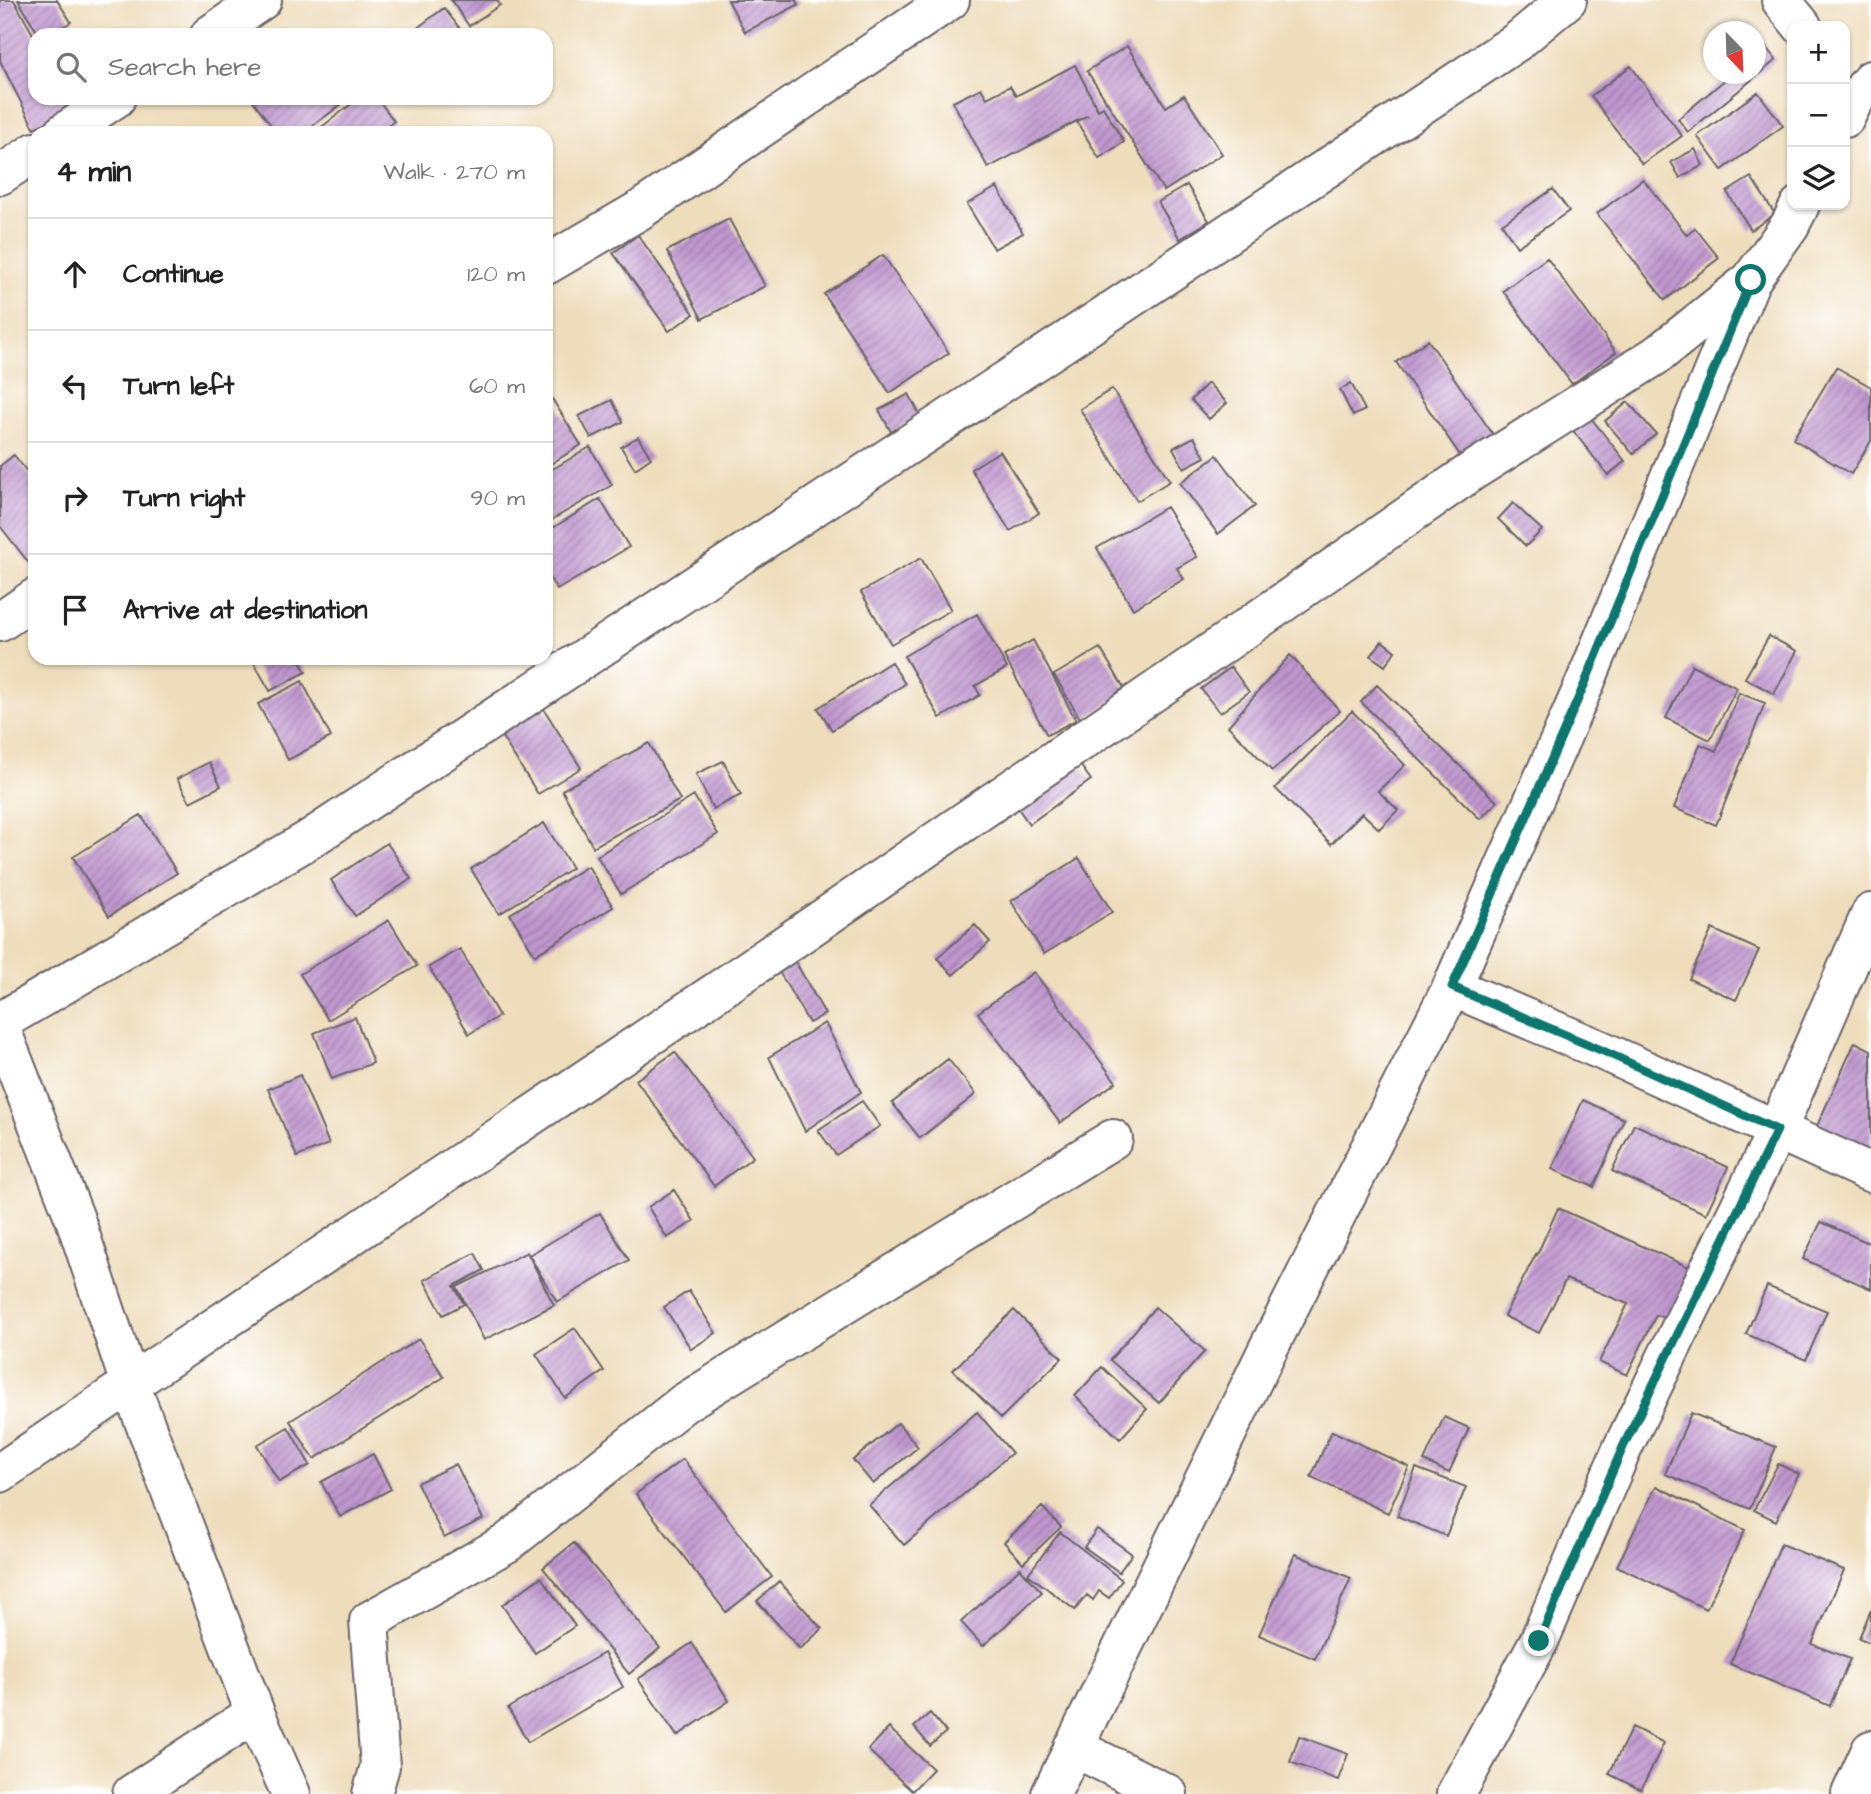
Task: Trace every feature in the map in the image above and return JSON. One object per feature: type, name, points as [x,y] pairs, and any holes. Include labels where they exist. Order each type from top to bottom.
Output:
[{"type":"street","points":[[220,28],[262,0]]},
{"type":"street","points":[[553,261],[640,210],[950,0]]},
{"type":"street","points":[[291,1794],[255,1713],[130,1384],[75,1219],[0,1025],[310,839],[1518,41],[1567,0]]},
{"type":"street","points":[[1781,0],[1798,21]]},
{"type":"street","points":[[74,126],[105,105]]},
{"type":"street","points":[[0,175],[28,157]]},
{"type":"street","points":[[1051,1794],[1268,1349],[1452,987],[1585,683],[1751,280],[1798,210]]},
{"type":"street","points":[[0,1473],[719,990],[1471,472],[1657,355],[1751,280]]},
{"type":"street","points":[[0,622],[28,603]]},
{"type":"street","points":[[1456,1794],[1539,1641],[1623,1447],[1777,1130],[1871,913]]},
{"type":"street","points":[[1452,987],[1601,1050],[1871,1173]]},
{"type":"street","points":[[372,1794],[380,1766],[369,1621],[507,1543],[684,1403],[1113,1139]]},
{"type":"street","points":[[132,1794],[255,1713]]},
{"type":"street","points":[[1073,1746],[1168,1794]]},
{"type":"street","points":[[1851,1794],[1871,1750]]},
{"type":"building","points":[[0,0],[14,0],[29,28],[28,105],[74,105],[76,110],[33,126],[0,61]]},
{"type":"building","points":[[18,0],[57,0],[71,22],[61,28],[35,28]]},
{"type":"building","points":[[451,0],[497,0],[500,5],[469,26]]},
{"type":"building","points":[[728,0],[796,0],[798,5],[745,32]]},
{"type":"building","points":[[444,8],[460,28],[417,28]]},
{"type":"building","points":[[1127,46],[1166,107],[1184,95],[1222,154],[1164,191],[1087,71]]},
{"type":"building","points":[[1766,47],[1776,60],[1766,68]]},
{"type":"building","points":[[1075,65],[1098,110],[1103,107],[1124,142],[1099,158],[1077,122],[1088,115],[988,168],[953,102],[981,88],[987,98],[1010,86],[1016,96]]},
{"type":"building","points":[[1631,66],[1682,136],[1642,164],[1591,96]]},
{"type":"building","points":[[1720,84],[1747,84],[1688,132],[1678,119]]},
{"type":"building","points":[[1758,92],[1783,126],[1722,170],[1697,136]]},
{"type":"building","points":[[256,105],[341,105],[312,126],[272,126]]},
{"type":"building","points":[[350,105],[382,105],[394,121],[387,126],[323,126]]},
{"type":"building","points":[[1695,149],[1703,165],[1680,178],[1671,162]]},
{"type":"building","points":[[1751,177],[1775,214],[1751,230],[1727,192]]},
{"type":"building","points":[[1643,179],[1687,235],[1695,228],[1719,258],[1665,300],[1597,214]]},
{"type":"building","points":[[1187,185],[1209,221],[1180,239],[1158,202]]},
{"type":"building","points":[[997,187],[1023,233],[994,249],[967,204]]},
{"type":"building","points":[[1553,189],[1569,211],[1517,247],[1502,224]]},
{"type":"building","points":[[729,219],[765,286],[702,319],[667,251]]},
{"type":"building","points":[[638,235],[694,314],[669,331],[613,253]]},
{"type":"building","points":[[883,255],[949,353],[890,393],[824,294]]},
{"type":"building","points":[[1547,258],[1616,352],[1572,384],[1503,291]]},
{"type":"building","points":[[1428,340],[1503,449],[1471,471],[1396,362]]},
{"type":"building","points":[[1836,367],[1871,387],[1871,441],[1851,474],[1793,439]]},
{"type":"building","points":[[1208,383],[1227,403],[1209,419],[1191,400]]},
{"type":"building","points":[[1351,383],[1365,410],[1353,416],[1340,390]]},
{"type":"building","points":[[1112,389],[1170,481],[1137,501],[1080,409]]},
{"type":"building","points":[[909,394],[921,417],[891,432],[879,410]]},
{"type":"building","points":[[553,400],[581,445],[553,463]]},
{"type":"building","points":[[612,400],[623,422],[591,438],[579,416]]},
{"type":"building","points":[[1628,402],[1656,434],[1633,454],[1605,421]]},
{"type":"building","points":[[1587,413],[1625,461],[1608,475],[1570,427]]},
{"type":"building","points":[[638,437],[651,458],[635,469],[621,447]]},
{"type":"building","points":[[1194,437],[1205,457],[1184,468],[1173,448]]},
{"type":"building","points":[[590,447],[612,485],[553,519],[553,469]]},
{"type":"building","points":[[1000,451],[1039,513],[1010,531],[971,469]]},
{"type":"building","points":[[14,455],[28,473],[28,562],[0,526],[0,466]]},
{"type":"building","points":[[1217,455],[1255,506],[1218,534],[1180,483]]},
{"type":"building","points":[[600,499],[629,547],[557,590],[553,583],[553,528]]},
{"type":"building","points":[[1513,503],[1542,530],[1526,546],[1498,519]]},
{"type":"building","points":[[1166,507],[1197,557],[1177,568],[1184,579],[1133,609],[1097,548]]},
{"type":"building","points":[[921,558],[951,610],[891,644],[861,592]]},
{"type":"building","points":[[977,614],[1007,668],[975,686],[980,695],[940,718],[904,656]]},
{"type":"building","points":[[1769,636],[1797,651],[1774,694],[1745,678]]},
{"type":"building","points":[[1033,640],[1076,720],[1047,735],[1004,656]]},
{"type":"building","points":[[1382,641],[1395,651],[1385,666],[1371,656]]},
{"type":"building","points":[[1100,648],[1127,693],[1081,720],[1054,675]]},
{"type":"building","points":[[1290,655],[1340,711],[1272,771],[1228,726]]},
{"type":"building","points":[[891,662],[905,684],[832,730],[818,708]]},
{"type":"building","points":[[255,665],[302,665],[306,672],[270,691]]},
{"type":"building","points":[[1692,665],[1737,688],[1710,740],[1666,718]]},
{"type":"building","points":[[1231,667],[1249,692],[1220,713],[1201,689]]},
{"type":"building","points":[[302,681],[331,737],[288,760],[258,704]]},
{"type":"building","points":[[1377,685],[1497,802],[1480,819],[1361,702]]},
{"type":"building","points":[[1739,693],[1765,703],[1716,825],[1674,808],[1700,744],[1716,751]]},
{"type":"building","points":[[540,703],[581,768],[538,794],[497,729]]},
{"type":"building","points":[[1352,711],[1405,765],[1378,791],[1398,810],[1379,829],[1362,813],[1331,844],[1275,788]]},
{"type":"building","points":[[649,743],[680,800],[593,847],[562,790]]},
{"type":"building","points":[[1073,755],[1091,780],[1029,824],[1011,798]]},
{"type":"building","points":[[723,761],[741,795],[713,809],[696,774]]},
{"type":"building","points":[[209,762],[221,786],[190,802],[177,779]]},
{"type":"building","points":[[694,796],[718,834],[621,894],[597,856]]},
{"type":"building","points":[[141,815],[177,873],[109,916],[73,857]]},
{"type":"building","points":[[544,823],[572,868],[499,914],[471,869]]},
{"type":"building","points":[[387,843],[411,879],[355,916],[331,880]]},
{"type":"building","points":[[1079,858],[1112,912],[1044,954],[1011,901]]},
{"type":"building","points":[[588,866],[613,907],[535,955],[510,914]]},
{"type":"building","points":[[389,920],[417,966],[328,1020],[300,974]]},
{"type":"building","points":[[975,925],[990,942],[953,975],[937,958]]},
{"type":"building","points":[[1712,929],[1759,950],[1736,1000],[1689,979]]},
{"type":"building","points":[[460,949],[499,1016],[469,1034],[429,967]]},
{"type":"building","points":[[795,961],[825,1014],[809,1023],[778,970]]},
{"type":"building","points":[[1034,972],[1116,1082],[1060,1123],[978,1013]]},
{"type":"building","points":[[355,1017],[373,1063],[332,1079],[314,1033]]},
{"type":"building","points":[[825,1023],[861,1092],[805,1131],[769,1057]]},
{"type":"building","points":[[1855,1042],[1871,1050],[1871,1153],[1816,1128]]},
{"type":"building","points":[[675,1052],[753,1157],[714,1186],[636,1080]]},
{"type":"building","points":[[948,1059],[976,1094],[920,1138],[892,1103]]},
{"type":"building","points":[[300,1075],[329,1144],[297,1157],[268,1089]]},
{"type":"building","points":[[1583,1100],[1624,1119],[1594,1187],[1552,1169]]},
{"type":"building","points":[[862,1101],[880,1126],[836,1155],[818,1130]]},
{"type":"building","points":[[1634,1124],[1728,1167],[1706,1214],[1612,1171]]},
{"type":"building","points":[[674,1190],[694,1221],[667,1238],[648,1207]]},
{"type":"building","points":[[1558,1208],[1691,1268],[1672,1321],[1656,1315],[1627,1375],[1599,1362],[1628,1304],[1566,1279],[1539,1333],[1504,1316],[1537,1255]]},
{"type":"building","points":[[600,1213],[629,1260],[557,1302],[529,1255]]},
{"type":"building","points":[[1821,1222],[1871,1244],[1871,1289],[1803,1259]]},
{"type":"building","points":[[527,1252],[554,1305],[484,1340],[457,1287]]},
{"type":"building","points":[[475,1253],[484,1270],[454,1286],[464,1304],[443,1315],[424,1280]]},
{"type":"building","points":[[1767,1286],[1827,1311],[1806,1360],[1746,1334]]},
{"type":"building","points":[[689,1291],[716,1333],[691,1349],[664,1307]]},
{"type":"building","points":[[1155,1307],[1205,1351],[1159,1403],[1110,1360]]},
{"type":"building","points":[[1014,1310],[1062,1358],[1001,1418],[953,1370]]},
{"type":"building","points":[[575,1328],[604,1371],[565,1398],[536,1354]]},
{"type":"building","points":[[419,1339],[444,1377],[314,1459],[290,1421]]},
{"type":"building","points":[[1102,1367],[1147,1409],[1120,1439],[1075,1396]]},
{"type":"building","points":[[977,1412],[1012,1453],[904,1545],[869,1505]]},
{"type":"building","points":[[1691,1413],[1776,1447],[1750,1509],[1665,1474]]},
{"type":"building","points":[[1444,1417],[1469,1428],[1449,1473],[1424,1461]]},
{"type":"building","points":[[898,1423],[918,1447],[873,1484],[853,1460]]},
{"type":"building","points":[[288,1427],[310,1465],[279,1482],[257,1445]]},
{"type":"building","points":[[1332,1431],[1409,1467],[1388,1513],[1311,1477]]},
{"type":"building","points":[[373,1454],[391,1489],[340,1517],[321,1482]]},
{"type":"building","points":[[683,1459],[772,1577],[726,1612],[636,1494]]},
{"type":"building","points":[[456,1464],[483,1519],[444,1538],[417,1483]]},
{"type":"building","points":[[1778,1464],[1799,1474],[1776,1521],[1754,1510]]},
{"type":"building","points":[[1416,1468],[1466,1487],[1446,1536],[1397,1516]]},
{"type":"building","points":[[1656,1486],[1745,1530],[1706,1609],[1617,1566]]},
{"type":"building","points":[[1042,1507],[1061,1527],[1023,1563],[1004,1542]]},
{"type":"building","points":[[1097,1529],[1132,1554],[1119,1572],[1084,1547]]},
{"type":"building","points":[[1060,1532],[1122,1580],[1109,1598],[1099,1591],[1093,1600],[1087,1595],[1075,1610],[1028,1574]]},
{"type":"building","points":[[574,1543],[660,1648],[629,1674],[543,1568]]},
{"type":"building","points":[[1781,1544],[1844,1570],[1812,1644],[1850,1659],[1830,1706],[1730,1664]]},
{"type":"building","points":[[1295,1554],[1351,1578],[1315,1659],[1259,1635]]},
{"type":"building","points":[[1020,1568],[1042,1592],[983,1646],[961,1622]]},
{"type":"building","points":[[541,1577],[575,1626],[535,1653],[502,1605]]},
{"type":"building","points":[[779,1581],[822,1629],[800,1649],[757,1601]]},
{"type":"building","points":[[1871,1610],[1871,1643],[1859,1638]]},
{"type":"building","points":[[692,1643],[729,1701],[677,1736],[638,1679]]},
{"type":"building","points":[[604,1653],[623,1687],[528,1742],[508,1708]]},
{"type":"building","points":[[930,1713],[946,1732],[930,1746],[914,1727]]},
{"type":"building","points":[[1632,1727],[1664,1743],[1641,1790],[1609,1774]]},
{"type":"building","points":[[889,1728],[933,1769],[912,1791],[868,1750]]},
{"type":"building","points":[[1299,1736],[1348,1754],[1338,1780],[1290,1762]]},
{"type":"route","points":[[1539,1641],[1623,1447],[1777,1130],[1601,1050],[1452,987],[1585,683],[1751,280]]}]
